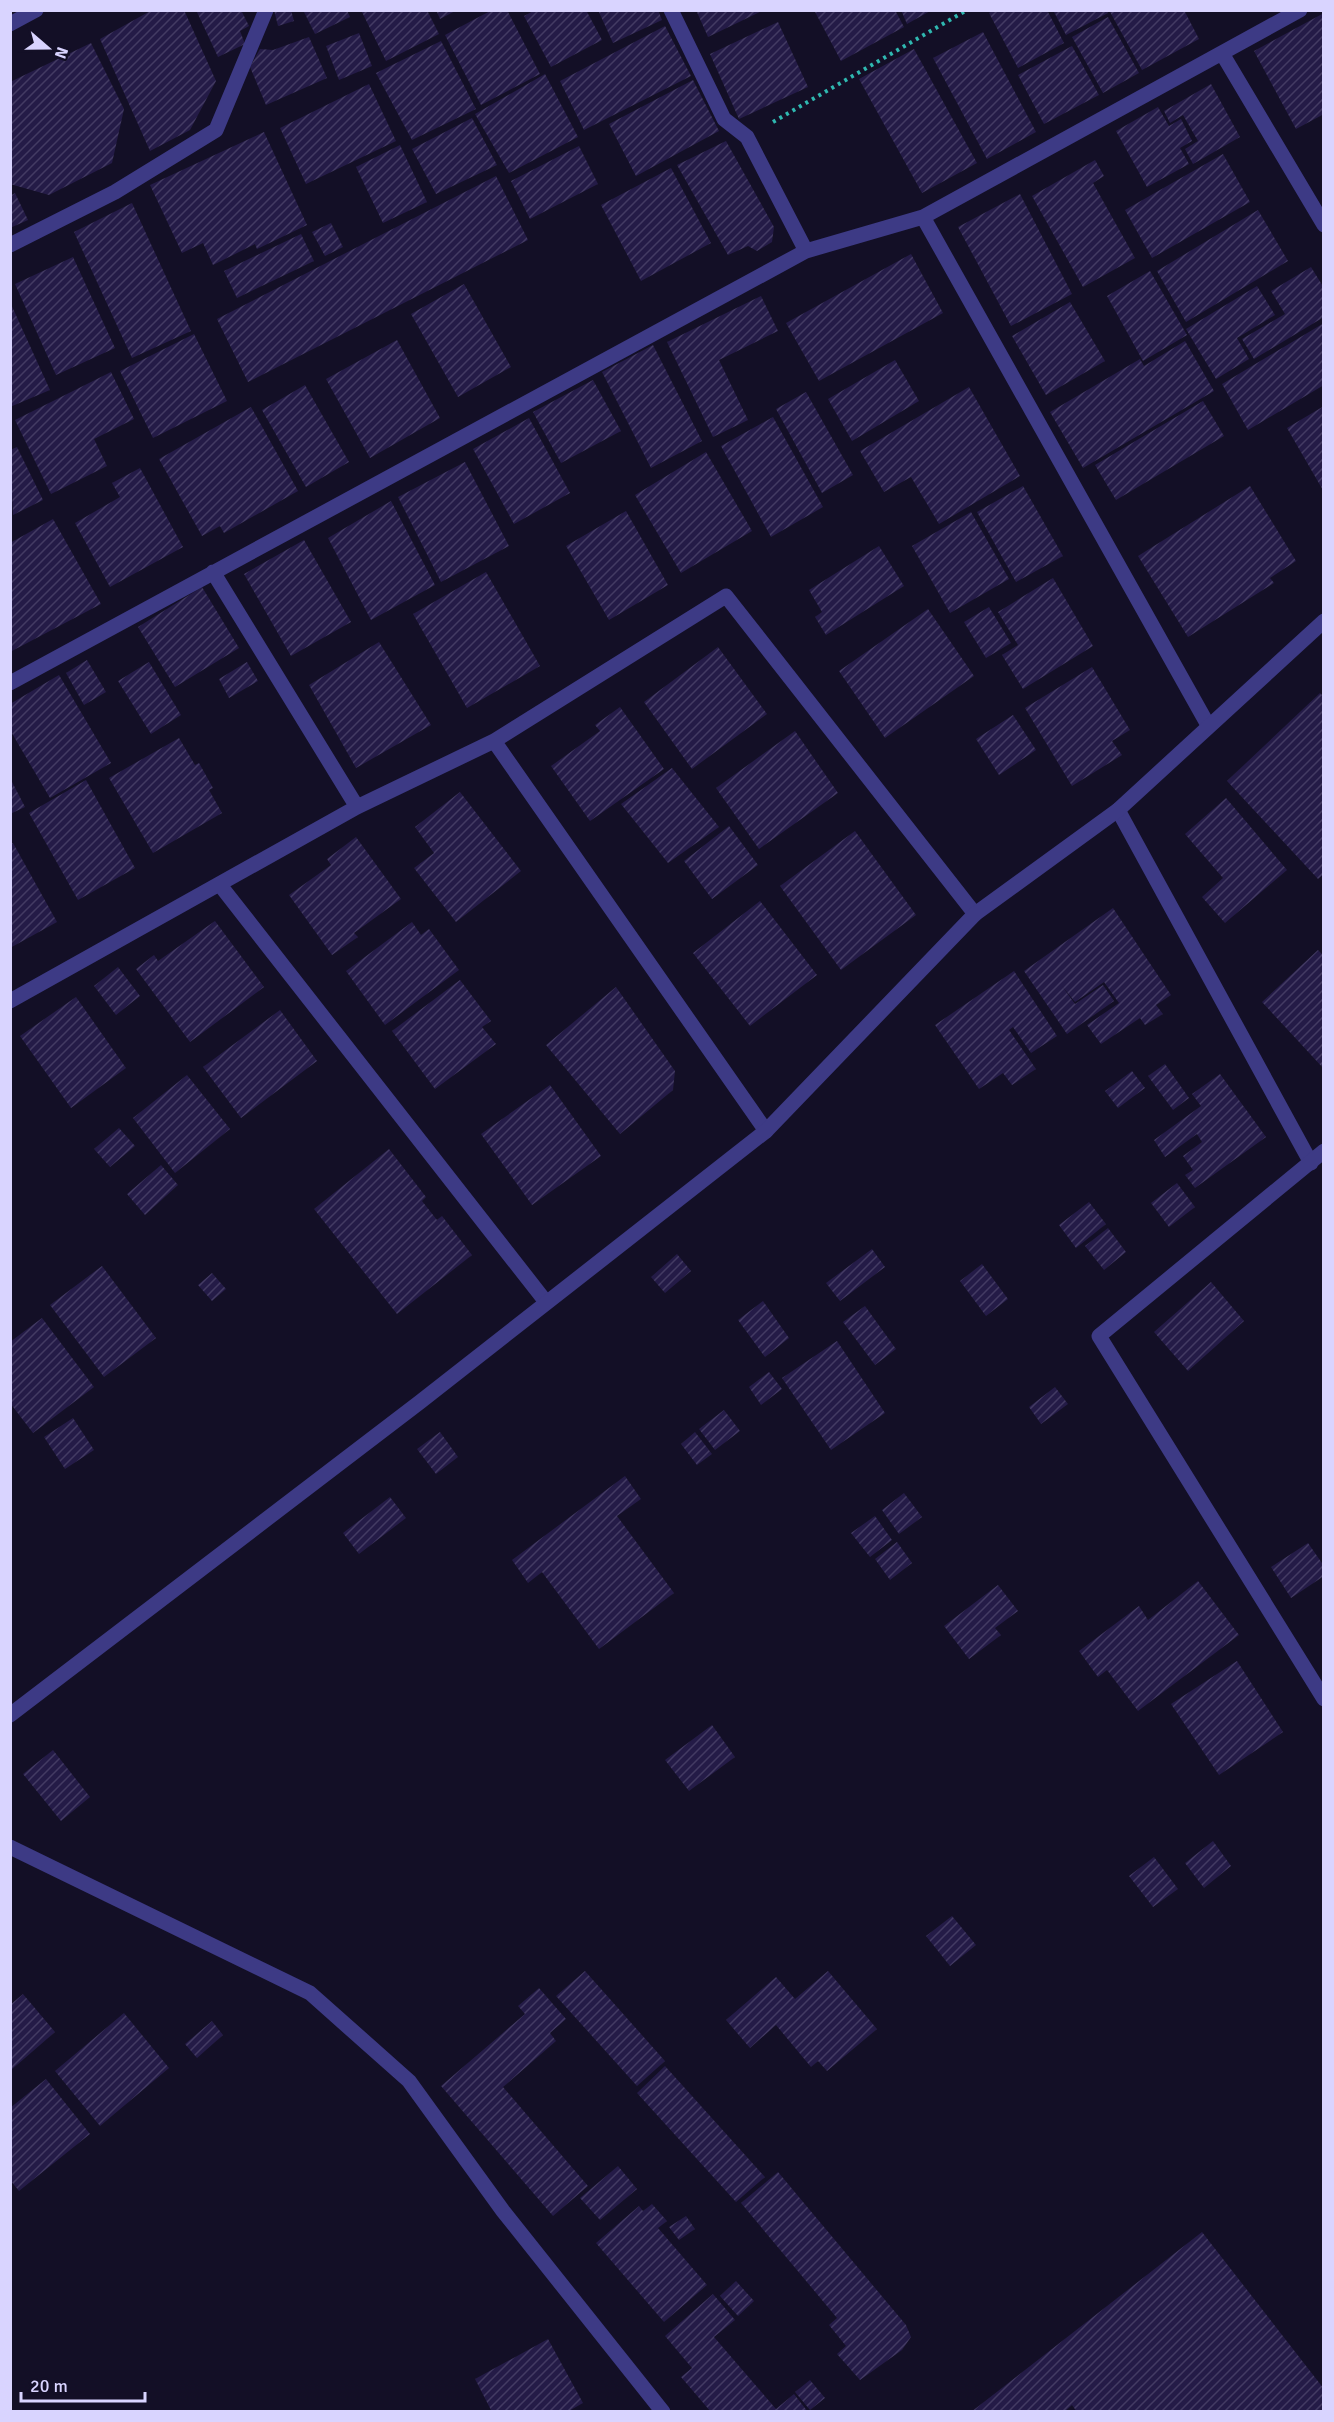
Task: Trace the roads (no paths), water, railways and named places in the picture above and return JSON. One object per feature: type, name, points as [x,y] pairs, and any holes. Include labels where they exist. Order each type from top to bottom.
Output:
[{"type":"street","points":[[10,24],[36,10]]},
{"type":"street","points":[[10,245],[115,192],[216,130],[266,10]]},
{"type":"street","points":[[671,10],[724,119],[747,137],[806,251]]},
{"type":"street","points":[[10,683],[806,251],[923,217],[1300,10]]},
{"type":"street","points":[[1223,54],[1323,225]]},
{"type":"street","points":[[923,217],[1208,725]]},
{"type":"street","points":[[213,572],[357,807]]},
{"type":"street","points":[[10,1001],[357,807],[494,741],[726,596],[975,914]]},
{"type":"street","points":[[10,1715],[420,1402],[766,1131],[975,914],[1118,810],[1323,621]]},
{"type":"street","points":[[494,741],[766,1131]]},
{"type":"street","points":[[1118,810],[1311,1163]]},
{"type":"street","points":[[220,885],[546,1302]]},
{"type":"street","points":[[1323,1151],[1099,1336],[1323,1700]]},
{"type":"street","points":[[10,1847],[310,1993],[409,2081],[503,2211],[663,2412]]}]
